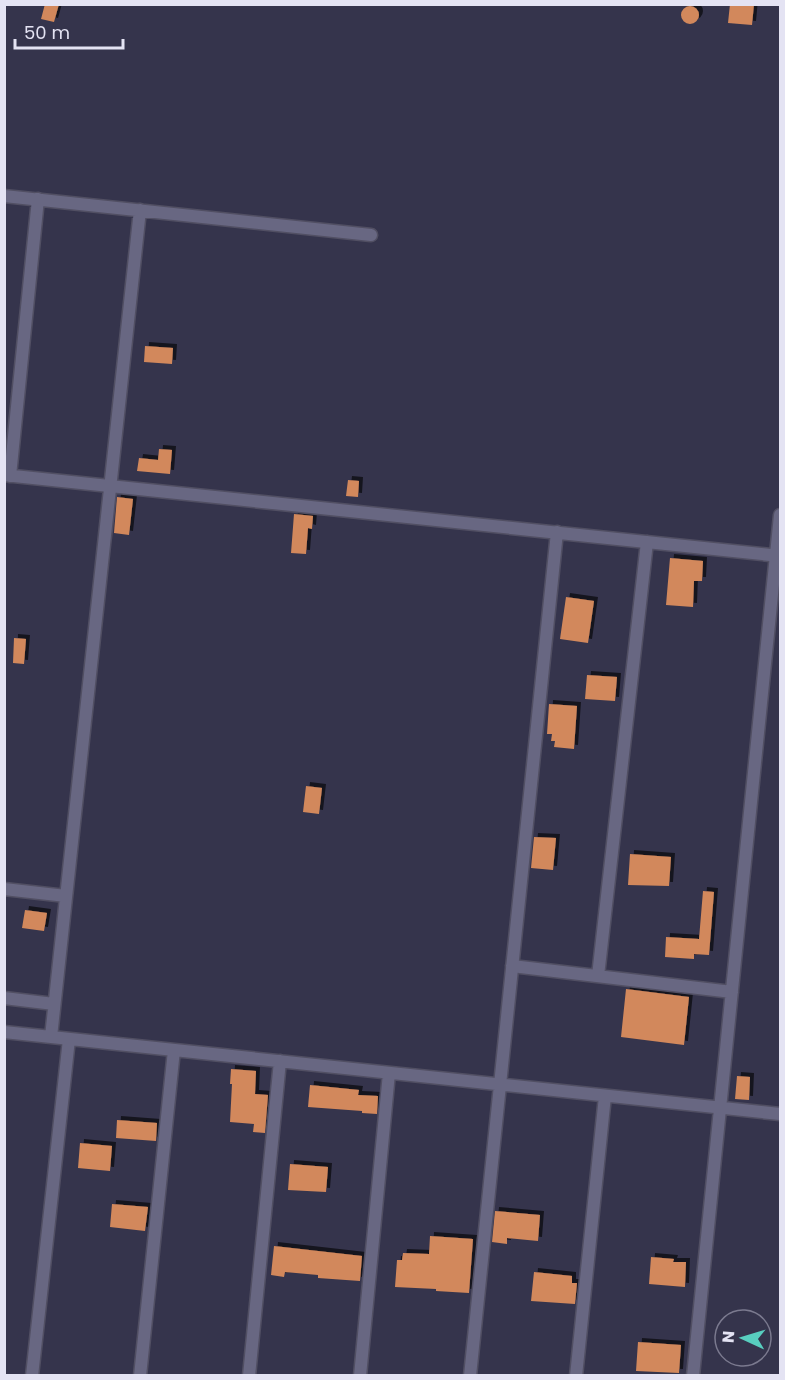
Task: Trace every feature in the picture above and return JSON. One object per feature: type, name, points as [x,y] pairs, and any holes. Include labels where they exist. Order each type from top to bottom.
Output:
[{"type":"street","points":[[4,196],[372,235]]},
{"type":"street","points":[[38,199],[7,475],[778,555]]},
{"type":"street","points":[[51,1036],[140,210]]},
{"type":"street","points":[[693,1376],[778,555],[780,515]]},
{"type":"street","points":[[470,1376],[557,532]]},
{"type":"street","points":[[598,976],[647,542]]},
{"type":"street","points":[[4,889],[66,896]]},
{"type":"street","points":[[512,966],[732,992]]},
{"type":"street","points":[[4,998],[54,1004]]},
{"type":"street","points":[[4,1032],[780,1114]]},
{"type":"street","points":[[32,1376],[69,1039]]},
{"type":"street","points":[[140,1376],[174,1050]]},
{"type":"street","points":[[249,1376],[280,1061]]},
{"type":"street","points":[[360,1376],[389,1073]]},
{"type":"street","points":[[576,1376],[605,1096]]},
{"type":"building","points":[[45,4],[59,4],[54,22],[41,19]]},
{"type":"building","points":[[730,4],[754,4],[752,25],[728,23]]},
{"type":"building","points":[[690,6],[696,9],[699,15],[696,21],[690,24],[684,21],[681,15],[684,9]]},
{"type":"building","points":[[145,346],[173,348],[172,364],[144,362]]},
{"type":"building","points":[[159,449],[172,450],[170,474],[137,471],[139,458],[158,460]]},
{"type":"building","points":[[348,480],[359,481],[358,497],[346,496]]},
{"type":"building","points":[[117,497],[133,499],[129,535],[114,533]]},
{"type":"building","points":[[294,514],[313,516],[312,529],[308,528],[306,554],[291,553]]},
{"type":"building","points":[[670,558],[703,561],[702,581],[694,581],[693,607],[666,605]]},
{"type":"building","points":[[566,597],[594,601],[588,643],[560,639]]},
{"type":"building","points":[[14,638],[26,639],[24,664],[13,663]]},
{"type":"building","points":[[587,675],[617,677],[615,701],[585,699]]},
{"type":"building","points":[[549,704],[577,706],[574,749],[554,747],[555,741],[551,741],[552,734],[547,734]]},
{"type":"building","points":[[306,786],[322,788],[319,814],[303,812]]},
{"type":"building","points":[[534,837],[556,838],[553,870],[531,868]]},
{"type":"building","points":[[630,854],[671,857],[669,886],[628,885]]},
{"type":"building","points":[[703,891],[714,892],[709,955],[694,954],[694,959],[665,957],[666,937],[699,939]]},
{"type":"building","points":[[25,910],[47,913],[44,931],[22,928]]},
{"type":"building","points":[[626,989],[689,997],[684,1045],[621,1037]]},
{"type":"building","points":[[231,1069],[256,1071],[255,1094],[268,1095],[265,1133],[253,1132],[254,1124],[230,1122]]},
{"type":"building","points":[[737,1076],[750,1077],[749,1100],[735,1099]]},
{"type":"building","points":[[310,1085],[359,1090],[358,1095],[378,1096],[377,1114],[308,1107]]},
{"type":"building","points":[[117,1120],[157,1123],[156,1141],[116,1138]]},
{"type":"building","points":[[80,1143],[112,1146],[110,1171],[78,1168]]},
{"type":"building","points":[[290,1164],[328,1167],[326,1192],[288,1190]]},
{"type":"building","points":[[112,1204],[148,1207],[145,1231],[110,1227]]},
{"type":"building","points":[[495,1211],[540,1215],[538,1241],[507,1238],[507,1244],[492,1242]]},
{"type":"building","points":[[430,1236],[473,1239],[469,1293],[395,1287],[397,1260],[402,1260],[403,1253],[429,1254]]},
{"type":"building","points":[[274,1246],[362,1256],[360,1281],[318,1278],[318,1275],[285,1272],[284,1277],[271,1275]]},
{"type":"building","points":[[651,1257],[674,1259],[673,1262],[686,1262],[685,1287],[649,1284]]},
{"type":"building","points":[[534,1272],[572,1276],[572,1283],[577,1283],[575,1304],[531,1301]]},
{"type":"building","points":[[638,1342],[681,1345],[679,1373],[636,1371]]}]
